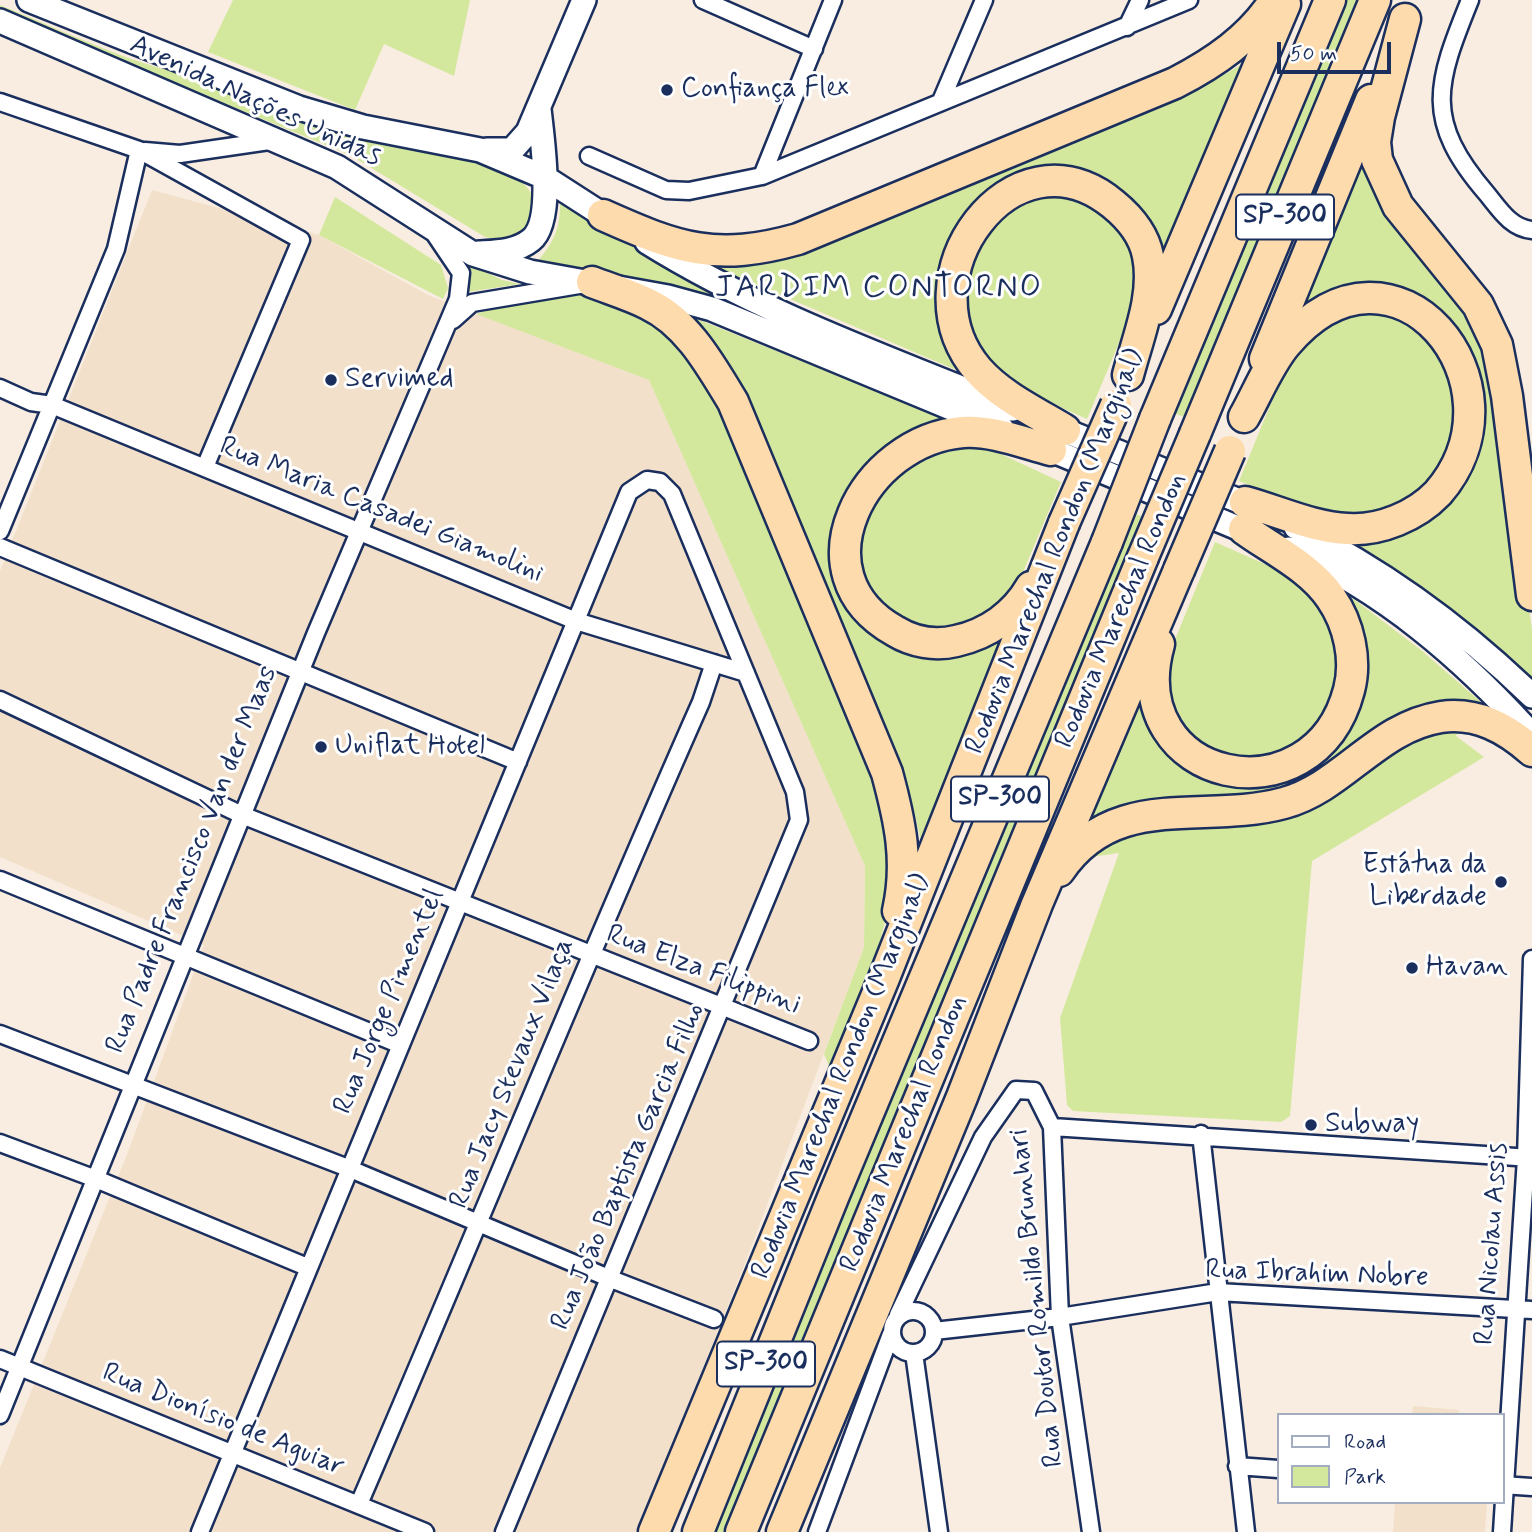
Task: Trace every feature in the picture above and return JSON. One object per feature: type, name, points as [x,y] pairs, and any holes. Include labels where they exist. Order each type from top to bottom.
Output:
[{"type":"highway","points":[[603,215],[673,246],[698,250],[749,251],[798,239],[1175,83],[1198,71],[1242,40],[1275,0]]},
{"type":"highway","name":"Rodovia Marechal Rondon (Marginal)","points":[[654,1532],[884,978],[1061,532],[1286,0]]},
{"type":"highway","name":"Rodovia Marechal Rondon","points":[[698,1532],[834,1195],[1330,0]]},
{"type":"highway","name":"Rodovia Marechal Rondon","points":[[741,1532],[1375,0]]},
{"type":"highway","points":[[782,1532],[962,1097],[1037,904],[1230,451],[1279,321],[1409,9]]},
{"type":"highway","points":[[1409,9],[1379,117],[1375,142],[1377,160],[1398,206],[1478,305],[1497,345],[1507,396],[1532,595]]},
{"type":"highway","points":[[1058,440],[989,381],[969,357],[955,325],[951,289],[957,260],[971,229],[988,209],[1024,187],[1054,183],[1078,186],[1103,195],[1128,217],[1144,242],[1150,271],[1150,289],[1128,375]]},
{"type":"highway","points":[[592,282],[649,304],[689,336],[719,378],[746,428],[877,745],[896,805],[902,832],[905,880],[884,978]]},
{"type":"highway","points":[[1244,417],[1284,346],[1299,331],[1336,303],[1370,296],[1404,304],[1439,325],[1461,359],[1472,404],[1468,443],[1454,473],[1430,502],[1401,519],[1349,529],[1245,516]]},
{"type":"highway","points":[[1058,440],[965,432],[917,444],[895,456],[872,479],[854,511],[845,551],[855,590],[876,619],[907,638],[950,643],[989,629],[1008,616],[1025,597],[1061,532]]},
{"type":"highway","points":[[1178,573],[1154,659],[1155,703],[1175,741],[1197,760],[1245,773],[1277,769],[1305,756],[1329,733],[1345,704],[1352,674],[1349,637],[1338,611],[1320,584],[1245,516]]},
{"type":"highway","points":[[1037,904],[1085,843],[1118,824],[1159,813],[1248,810],[1289,802],[1333,776],[1383,739],[1423,720],[1453,716],[1482,719],[1500,727],[1532,751]]},
{"type":"main road","name":"Avenida Nações Unidas","points":[[29,0],[299,108],[363,127],[480,150],[544,177],[692,271],[754,302],[1058,440]]},
{"type":"main road","points":[[480,150],[512,150],[528,132],[584,0]]},
{"type":"main road","name":"Avenida Nações Unidas","points":[[0,21],[279,140],[358,178],[473,254],[530,272],[668,297],[757,325],[1058,440],[1373,569],[1450,623],[1532,696]]},
{"type":"main road","points":[[473,254],[504,252],[533,239],[543,222],[544,177],[539,107]]},
{"type":"main road","name":"Avenida Nações Unidas","points":[[1245,516],[1383,600],[1477,676],[1532,735]]},
{"type":"street","points":[[703,0],[814,49]]},
{"type":"street","points":[[762,176],[833,0]]},
{"type":"street","points":[[941,101],[984,0]]},
{"type":"street","points":[[1127,27],[1140,0]]},
{"type":"street","points":[[589,156],[666,190],[690,191],[762,176],[1189,0]]},
{"type":"street","points":[[1470,0],[1446,60],[1440,87],[1442,116],[1451,144],[1466,169],[1516,227],[1532,230]]},
{"type":"street","points":[[0,102],[139,150],[301,240],[205,467]]},
{"type":"street","points":[[139,150],[180,154],[279,140]]},
{"type":"street","points":[[0,531],[116,249],[139,150]]},
{"type":"street","name":"Rua Padre Francisco Van der Maas","points":[[0,1415],[300,672],[461,289],[461,273],[452,256],[426,223]]},
{"type":"street","name":"Rua Padre Francisco Van der Maas","points":[[445,330],[472,303],[592,282]]},
{"type":"street","name":"Rua Maria Casadei Giamolini","points":[[0,388],[31,402],[52,405],[576,621],[746,673]]},
{"type":"street","name":"Rua Jorge Pimentel","points":[[200,1532],[307,1266],[629,492],[648,480],[660,482],[672,494],[746,673]]},
{"type":"street","points":[[0,547],[517,762]]},
{"type":"street","name":"Rua Jacy Stevaux Vilaça","points":[[359,1504],[480,1224],[589,955],[701,702],[714,663]]},
{"type":"street","name":"Rua João Baptista Garcia Filho","points":[[504,1532],[799,820],[795,792],[746,673]]},
{"type":"street","name":"Rua Elza Filippini","points":[[0,700],[242,815],[809,1041]]},
{"type":"street","points":[[0,880],[401,1045]]},
{"type":"street","name":"Rua Nicolau Assis","points":[[1504,1469],[1514,1309],[1529,1158],[1532,959]]},
{"type":"street","points":[[0,1034],[348,1168],[611,1279],[714,1318]]},
{"type":"street","name":"Rua Doutor Romildo Brunhari","points":[[898,1315],[914,1287],[984,1137],[1016,1090],[1034,1091],[1052,1127],[1060,1317],[1091,1532]]},
{"type":"street","points":[[1052,1127],[1201,1134],[1529,1158]]},
{"type":"street","points":[[1201,1134],[1246,1532]]},
{"type":"street","points":[[0,1143],[96,1179],[307,1266]]},
{"type":"street","points":[[914,1287],[919,1311]]},
{"type":"street","name":"Rua Ibrahim Nobre","points":[[934,1331],[1060,1317],[1218,1292],[1532,1310]]},
{"type":"street","points":[[817,1532],[879,1373],[898,1315],[919,1311],[931,1319],[934,1331],[929,1346],[910,1352],[879,1373]]},
{"type":"street","points":[[891,1334],[898,1347],[910,1352]]},
{"type":"street","points":[[910,1352],[939,1532]]},
{"type":"street","name":"Rua Dionísio de Aguiar","points":[[0,1359],[425,1532]]},
{"type":"street","points":[[1237,1466],[1276,1469]]},
{"type":"street","points":[[1504,1485],[1532,1487]]},
{"type":"street","name":"Rua Nicolau Assis","points":[[1502,1532],[1503,1504]]},
{"type":"shaded area","points":[[152,190],[319,235],[428,295],[649,380],[865,866],[864,947],[741,1274],[636,1532],[0,1532],[0,1468],[128,1152],[204,945],[0,857],[0,571]]},
{"type":"shaded area","points":[[1413,1406],[1459,1410],[1458,1413],[1412,1413]]},
{"type":"shaded area","points":[[1395,1504],[1487,1504],[1485,1532],[1393,1532]]},
{"type":"green space","points":[[233,0],[470,0],[454,76],[384,44],[355,110],[208,52]]},
{"type":"green space","points":[[1341,0],[1363,0],[1189,419],[1171,412]]},
{"type":"green space","points":[[0,5],[112,52],[217,86],[325,130],[491,166],[511,175],[526,186],[533,199],[531,218],[527,225],[512,235],[503,238],[485,237],[350,155],[0,11]]},
{"type":"green space","points":[[1247,61],[1165,257],[1164,246],[1157,246],[1089,179],[964,221],[968,375],[708,264],[1227,73]]},
{"type":"green space","points":[[1363,152],[1489,349],[1532,629],[1532,685],[1324,532],[1462,480],[1448,324],[1312,301],[1296,315]]},
{"type":"green space","points":[[1051,191],[1115,215],[1139,267],[1135,305],[1087,419],[1008,384],[975,351],[961,278],[992,217]]},
{"type":"green space","points":[[335,197],[441,265],[448,288],[443,299],[319,235]]},
{"type":"green space","points":[[560,198],[660,264],[749,312],[646,280],[537,262],[556,233]]},
{"type":"green space","points":[[464,262],[502,280],[520,284],[467,292],[468,275]]},
{"type":"green space","points":[[597,293],[646,311],[703,365],[883,784],[893,885],[878,952],[832,1073],[824,1054],[864,947],[865,866],[649,380],[476,314],[513,303]]},
{"type":"green space","points":[[1337,312],[1412,314],[1463,395],[1440,476],[1384,516],[1321,514],[1239,481],[1284,372],[1294,356]]},
{"type":"green space","points":[[687,315],[953,422],[845,507],[873,628],[1009,633],[922,845],[915,815],[889,753]]},
{"type":"green space","points":[[961,442],[990,449],[1061,482],[1018,584],[981,623],[920,633],[862,587],[856,537],[899,464]]},
{"type":"green space","points":[[1133,513],[1146,518],[730,1532],[708,1532]]},
{"type":"green space","points":[[1215,542],[1269,566],[1273,560],[1303,579],[1342,640],[1334,710],[1287,758],[1217,762],[1166,708],[1169,654]]},
{"type":"green space","points":[[1339,588],[1421,650],[1490,710],[1472,708],[1295,791],[1138,808],[1088,818],[1141,693],[1230,782],[1345,723]]},
{"type":"green space","points":[[1461,725],[1456,736],[1484,757],[1312,861],[1290,1116],[1281,1122],[1073,1111],[1067,1105],[1060,1018],[1119,853],[1077,859],[1127,828],[1253,822],[1406,736]]},
{"type":"place","name":"Confiança Flex","points":[[667,90]]},
{"type":"place","name":"Servimed","points":[[331,380]]},
{"type":"place","name":"Uniflat Hotel","points":[[321,747]]},
{"type":"place","name":"Estátua da Liberdade","points":[[1501,882]]},
{"type":"place","name":"Havan","points":[[1412,968]]},
{"type":"place","name":"Subway","points":[[1311,1125]]},
{"type":"district","name":"JARDIM CONTORNO","points":[[879,289]]}]
